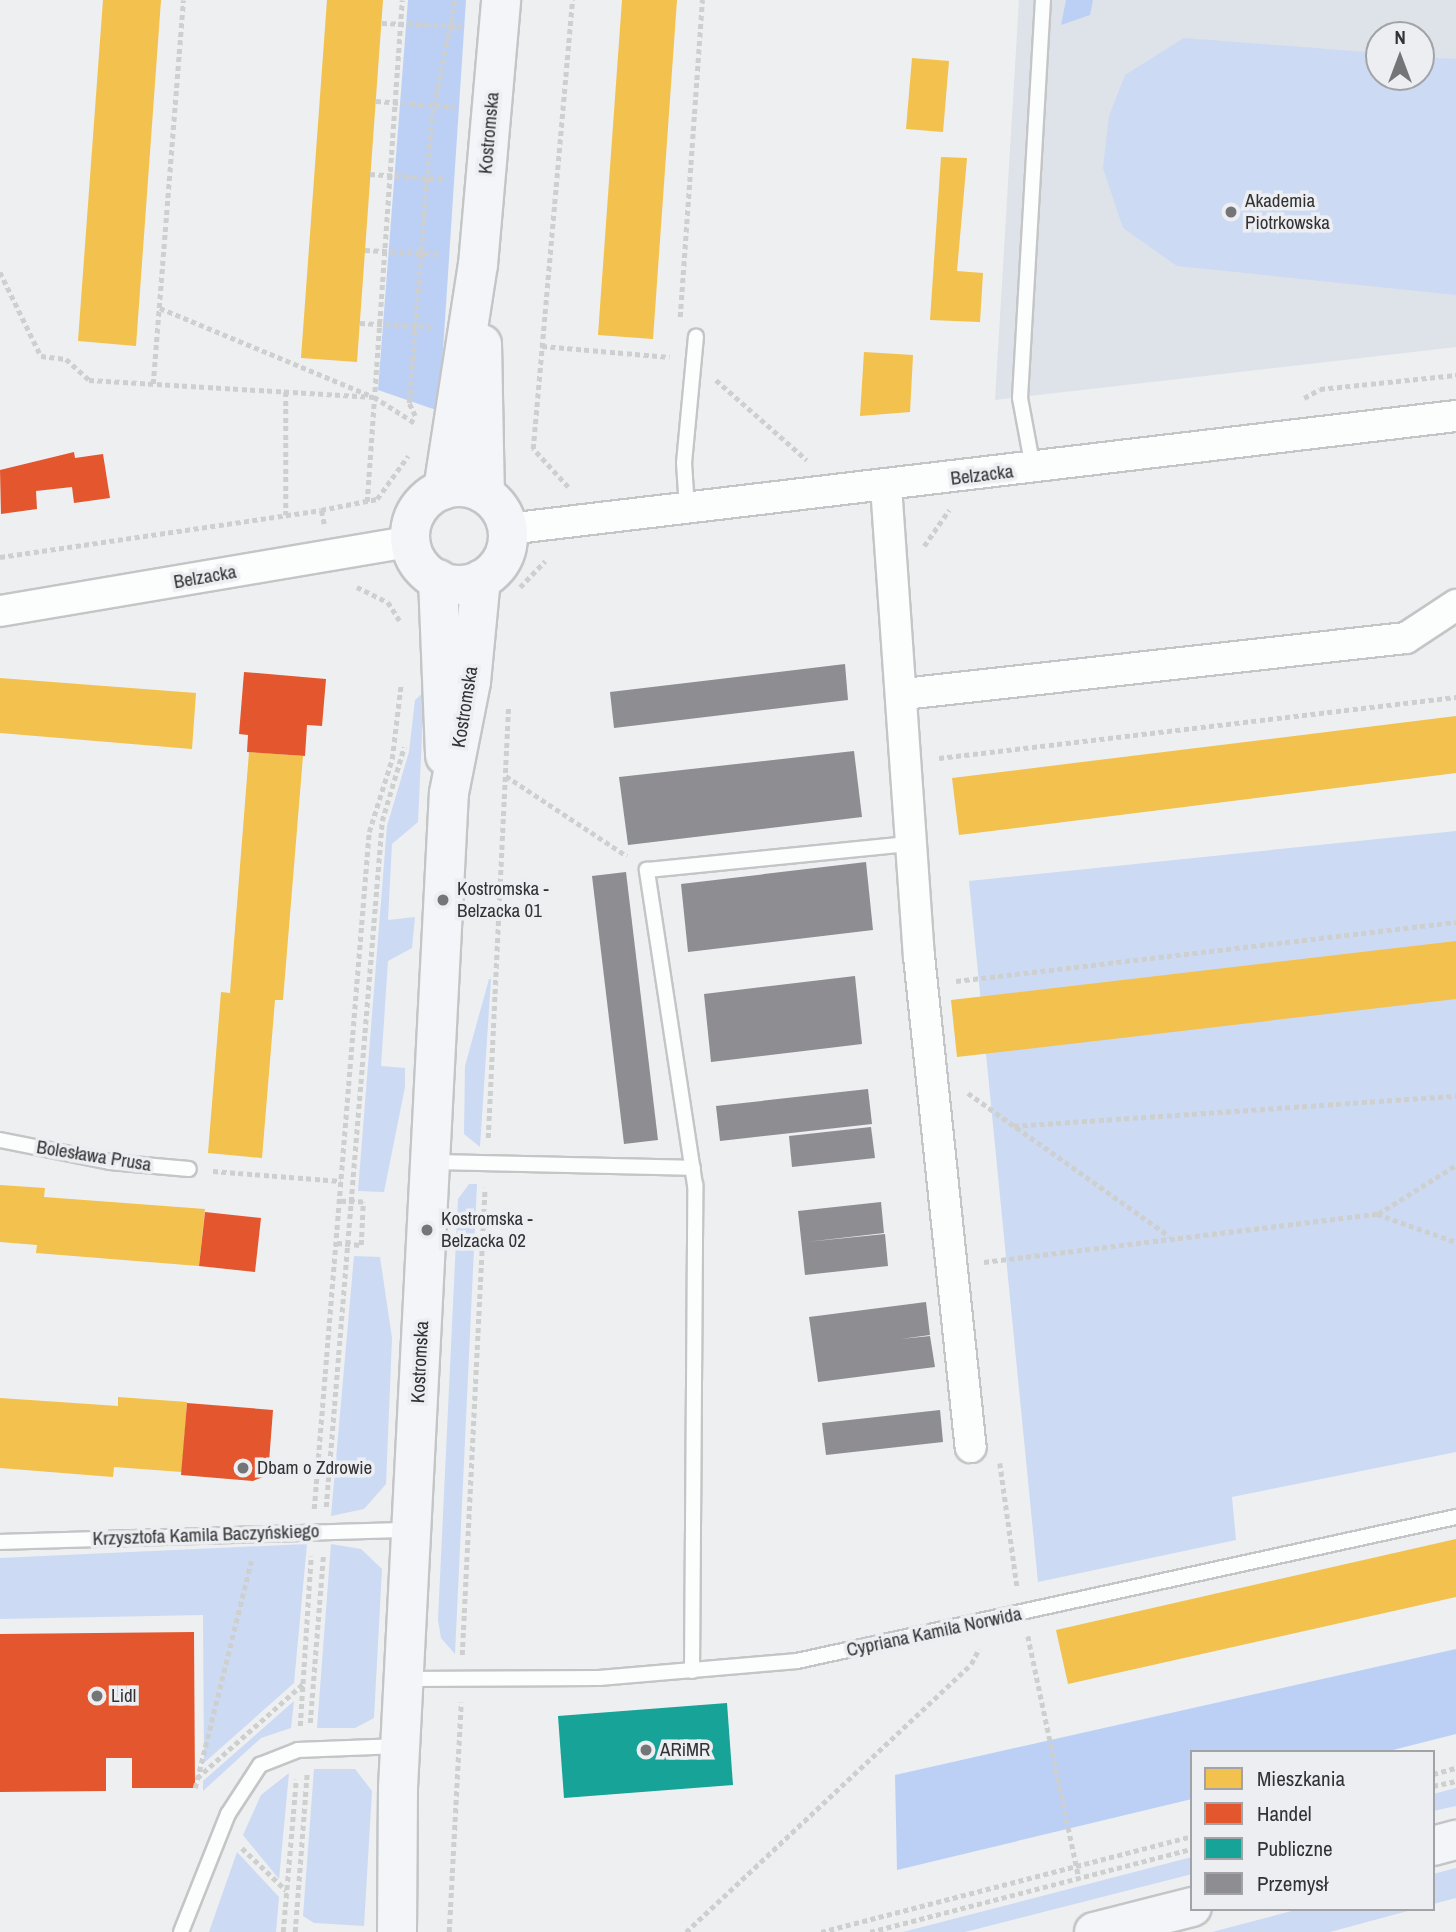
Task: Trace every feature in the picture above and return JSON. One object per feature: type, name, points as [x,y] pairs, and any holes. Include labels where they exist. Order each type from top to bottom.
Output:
[{"type":"street","name":"Kostromska","points":[[443,489],[478,261],[500,14]]},
{"type":"street","name":"Kostromska","points":[[478,261],[485,494]]},
{"type":"street","name":"Belzacka","points":[[508,529],[1455,421]]},
{"type":"street","points":[[886,486],[904,694],[909,844],[971,1447]]},
{"type":"street","points":[[443,489],[485,494],[508,529],[505,553],[481,579],[438,579],[419,565],[410,542],[417,510],[443,489]]},
{"type":"street","name":"Belzacka","points":[[0,611],[410,542]]},
{"type":"street","name":"Kostromska","points":[[438,579],[438,684],[449,793]]},
{"type":"street","name":"Kostromska","points":[[397,1932],[404,1679],[449,793],[481,579]]},
{"type":"street","points":[[904,694],[1406,638],[1456,605]]},
{"type":"street","points":[[1435,1845],[1456,1840]]},
{"type":"street","points":[[1094,1932],[1190,1908]]},
{"type":"lane","points":[[1033,468],[1020,398],[1043,0]]},
{"type":"lane","points":[[687,509],[684,464],[696,337]]},
{"type":"lane","points":[[692,1671],[693,1168],[646,870],[909,844]]},
{"type":"lane","name":"Bolesława Prusa","points":[[0,1140],[110,1162],[189,1169]]},
{"type":"lane","points":[[431,1162],[693,1168]]},
{"type":"lane","name":"Cypriana Kamila Norwida","points":[[404,1679],[461,1681],[692,1671],[797,1661],[1456,1517]]},
{"type":"lane","name":"Krzysztofa Kamila Baczyńskiego","points":[[0,1542],[412,1530]]},
{"type":"lane","points":[[181,1932],[222,1828],[260,1765],[276,1754],[401,1745]]},
{"type":"path","points":[[153,384],[183,0]]},
{"type":"path","points":[[367,502],[402,0]]},
{"type":"path","points":[[419,433],[420,426],[409,403],[427,178],[435,105],[455,0]]},
{"type":"path","points":[[572,0],[533,449],[577,496],[579,521]]},
{"type":"path","points":[[679,331],[702,0]]},
{"type":"path","points":[[382,23],[450,26],[500,14]]},
{"type":"path","points":[[376,102],[491,109]]},
{"type":"path","points":[[370,174],[485,181]]},
{"type":"path","points":[[365,250],[421,253],[478,261]]},
{"type":"path","points":[[0,272],[41,356],[66,359],[89,380],[374,397]]},
{"type":"path","points":[[160,308],[374,397],[420,426]]},
{"type":"path","points":[[360,323],[468,330]]},
{"type":"path","points":[[677,358],[678,344]]},
{"type":"path","points":[[1292,404],[1320,389],[1456,375]]},
{"type":"path","points":[[286,392],[286,515]]},
{"type":"path","points":[[0,557],[367,502],[384,491],[412,450]]},
{"type":"path","points":[[802,469],[815,468]]},
{"type":"path","points":[[321,510],[333,583],[374,592],[405,634]]},
{"type":"path","points":[[514,599],[535,568],[555,557]]},
{"type":"path","points":[[348,1099],[369,832],[392,759],[401,682],[410,684],[407,723]]},
{"type":"path","points":[[449,1932],[508,697]]},
{"type":"path","points":[[905,762],[1456,697]]},
{"type":"path","points":[[308,1750],[382,821],[405,736]]},
{"type":"path","points":[[505,775],[646,870]]},
{"type":"path","points":[[941,983],[1456,922]]},
{"type":"path","points":[[963,1090],[1169,1236]]},
{"type":"path","points":[[1014,1126],[1456,1097]]},
{"type":"path","points":[[1377,1214],[1456,1165]]},
{"type":"path","points":[[189,1169],[341,1181]]},
{"type":"path","points":[[337,1243],[361,1245],[363,1202],[340,1201]]},
{"type":"path","points":[[972,1263],[1169,1236],[1377,1214],[1456,1242]]},
{"type":"path","points":[[195,1788],[258,1534]]},
{"type":"path","points":[[686,1932],[971,1664],[995,1618]]},
{"type":"path","points":[[196,1778],[303,1684]]},
{"type":"path","points":[[1435,1773],[1456,1768]]},
{"type":"path","points":[[295,1932],[307,1770]]},
{"type":"path","points":[[1435,1786],[1456,1781]]},
{"type":"path","points":[[222,1828],[286,1890]]},
{"type":"path","points":[[821,1932],[1190,1837]]},
{"type":"path","points":[[870,1932],[1190,1850]]},
{"type":"shaded area","points":[[408,0],[466,0],[439,411],[378,390]]},
{"type":"shaded area","name":"Akademia Piotrkowska","points":[[1019,0],[1456,0],[1456,347],[995,400]]},
{"type":"shaded area","points":[[1066,0],[1093,0],[1090,15],[1061,25]]},
{"type":"shaded area","points":[[1184,38],[1365,52],[1365,91],[1435,91],[1435,58],[1456,59],[1456,295],[1177,266],[1123,228],[1103,168],[1109,116],[1125,75]]},
{"type":"shaded area","points":[[424,692],[418,822],[392,844],[388,920],[415,917],[412,948],[388,961],[381,1066],[405,1068],[405,1087],[384,1192],[358,1191],[387,826],[409,752],[415,700]]},
{"type":"shaded area","points":[[1456,831],[1456,1452],[1232,1497],[1236,1540],[1038,1582],[969,881]]},
{"type":"shaded area","points":[[489,979],[480,1147],[464,1134],[465,1066]]},
{"type":"shaded area","points":[[469,1184],[477,1184],[455,1654],[441,1638],[438,1620],[458,1199]]},
{"type":"shaded area","points":[[354,1256],[380,1257],[392,1338],[386,1484],[364,1509],[331,1516]]},
{"type":"shaded area","points":[[307,1544],[294,1683],[204,1763],[203,1615],[0,1619],[0,1558]]},
{"type":"shaded area","points":[[331,1544],[361,1549],[382,1569],[374,1718],[355,1728],[317,1728]]},
{"type":"shaded area","points":[[1456,1649],[1456,1734],[1393,1750],[1190,1750],[1190,1799],[897,1870],[895,1775]]},
{"type":"shaded area","points":[[294,1701],[291,1728],[261,1738],[203,1791],[203,1781]]},
{"type":"shaded area","points":[[314,1769],[355,1769],[372,1791],[364,1926],[314,1923],[303,1916]]},
{"type":"shaded area","points":[[289,1773],[279,1879],[243,1835],[261,1795]]},
{"type":"shaded area","points":[[1456,1788],[1456,1806],[1435,1811],[1435,1793]]},
{"type":"shaded area","points":[[237,1852],[279,1897],[276,1932],[209,1932]]},
{"type":"shaded area","points":[[1190,1858],[1190,1875],[965,1932],[903,1932]]},
{"type":"shaded area","points":[[1456,1868],[1456,1898],[1435,1903],[1435,1873]]},
{"type":"shaded area","points":[[1291,1911],[1408,1911],[1330,1932],[1212,1932]]},
{"type":"building: Mieszkania","points":[[103,0],[161,0],[136,346],[78,341]]},
{"type":"building: Mieszkania","points":[[327,0],[383,0],[357,362],[301,358]]},
{"type":"building: Mieszkania","points":[[622,0],[677,0],[653,339],[598,335]]},
{"type":"building: Mieszkania","points":[[912,58],[949,61],[943,132],[906,129]]},
{"type":"building: Mieszkania","points":[[941,157],[967,158],[957,271],[983,273],[980,322],[930,320]]},
{"type":"building: Mieszkania","points":[[864,352],[913,355],[910,412],[860,416]]},
{"type":"building: Mieszkania","points":[[0,678],[196,693],[192,749],[0,733]]},
{"type":"building: Mieszkania","points":[[1456,716],[1456,773],[959,835],[952,778]]},
{"type":"building: Mieszkania","points":[[249,752],[303,756],[283,1000],[275,1000],[262,1158],[208,1153],[221,992],[230,993]]},
{"type":"building: Mieszkania","points":[[1456,941],[1456,999],[957,1057],[951,1000]]},
{"type":"building: Mieszkania","points":[[0,1185],[45,1188],[44,1197],[205,1209],[199,1266],[36,1253],[37,1245],[0,1242]]},
{"type":"building: Mieszkania","points":[[118,1397],[187,1402],[182,1472],[114,1467],[113,1477],[0,1468],[0,1398],[118,1406]]},
{"type":"building: Mieszkania","points":[[1456,1539],[1456,1597],[1068,1684],[1056,1630]]},
{"type":"building: Handel","points":[[74,452],[75,458],[103,454],[110,498],[74,503],[72,487],[36,491],[37,509],[1,514],[0,470]]},
{"type":"building: Handel","points":[[244,672],[326,679],[322,726],[307,725],[305,756],[247,752],[248,735],[239,734]]},
{"type":"building: Handel","points":[[205,1212],[261,1218],[255,1272],[199,1266]]},
{"type":"building: Handel","points":[[187,1403],[273,1410],[268,1475],[253,1481],[181,1475]]},
{"type":"building: Handel","name":"Lidl","points":[[194,1632],[195,1788],[132,1788],[132,1758],[106,1758],[106,1791],[0,1792],[0,1634]]},
{"type":"building: Publiczne","name":"ARiMR","points":[[727,1703],[733,1785],[564,1798],[558,1716]]},
{"type":"building: Przemysł","points":[[845,664],[848,700],[614,728],[610,692]]},
{"type":"building: Przemysł","points":[[854,751],[862,817],[628,845],[619,777]]},
{"type":"building: Przemysł","points":[[866,862],[873,930],[688,952],[681,884]]},
{"type":"building: Przemysł","points":[[626,872],[658,1140],[624,1144],[592,876]]},
{"type":"building: Przemysł","points":[[855,976],[862,1044],[711,1062],[704,994]]},
{"type":"building: Przemysł","points":[[868,1089],[872,1124],[720,1141],[716,1106]]},
{"type":"building: Przemysł","points":[[871,1127],[875,1158],[792,1167],[789,1136]]},
{"type":"building: Przemysł","points":[[881,1202],[884,1233],[806,1242],[885,1234],[888,1266],[805,1275],[798,1211]]},
{"type":"building: Przemysł","points":[[926,1302],[930,1335],[901,1339],[930,1336],[935,1367],[818,1382],[809,1317]]},
{"type":"building: Przemysł","points":[[940,1410],[943,1442],[826,1455],[822,1423]]},
{"type":"place","name":"Akademia Piotrkowska","points":[[1231,212]]},
{"type":"place","name":"Kostromska - Belzacka 01","points":[[443,900]]},
{"type":"place","name":"Kostromska - Belzacka 02","points":[[427,1230]]},
{"type":"place","name":"Dbam o Zdrowie","points":[[243,1468]]},
{"type":"place","name":"Lidl","points":[[97,1696]]},
{"type":"place","name":"ARiMR","points":[[646,1750]]}]
